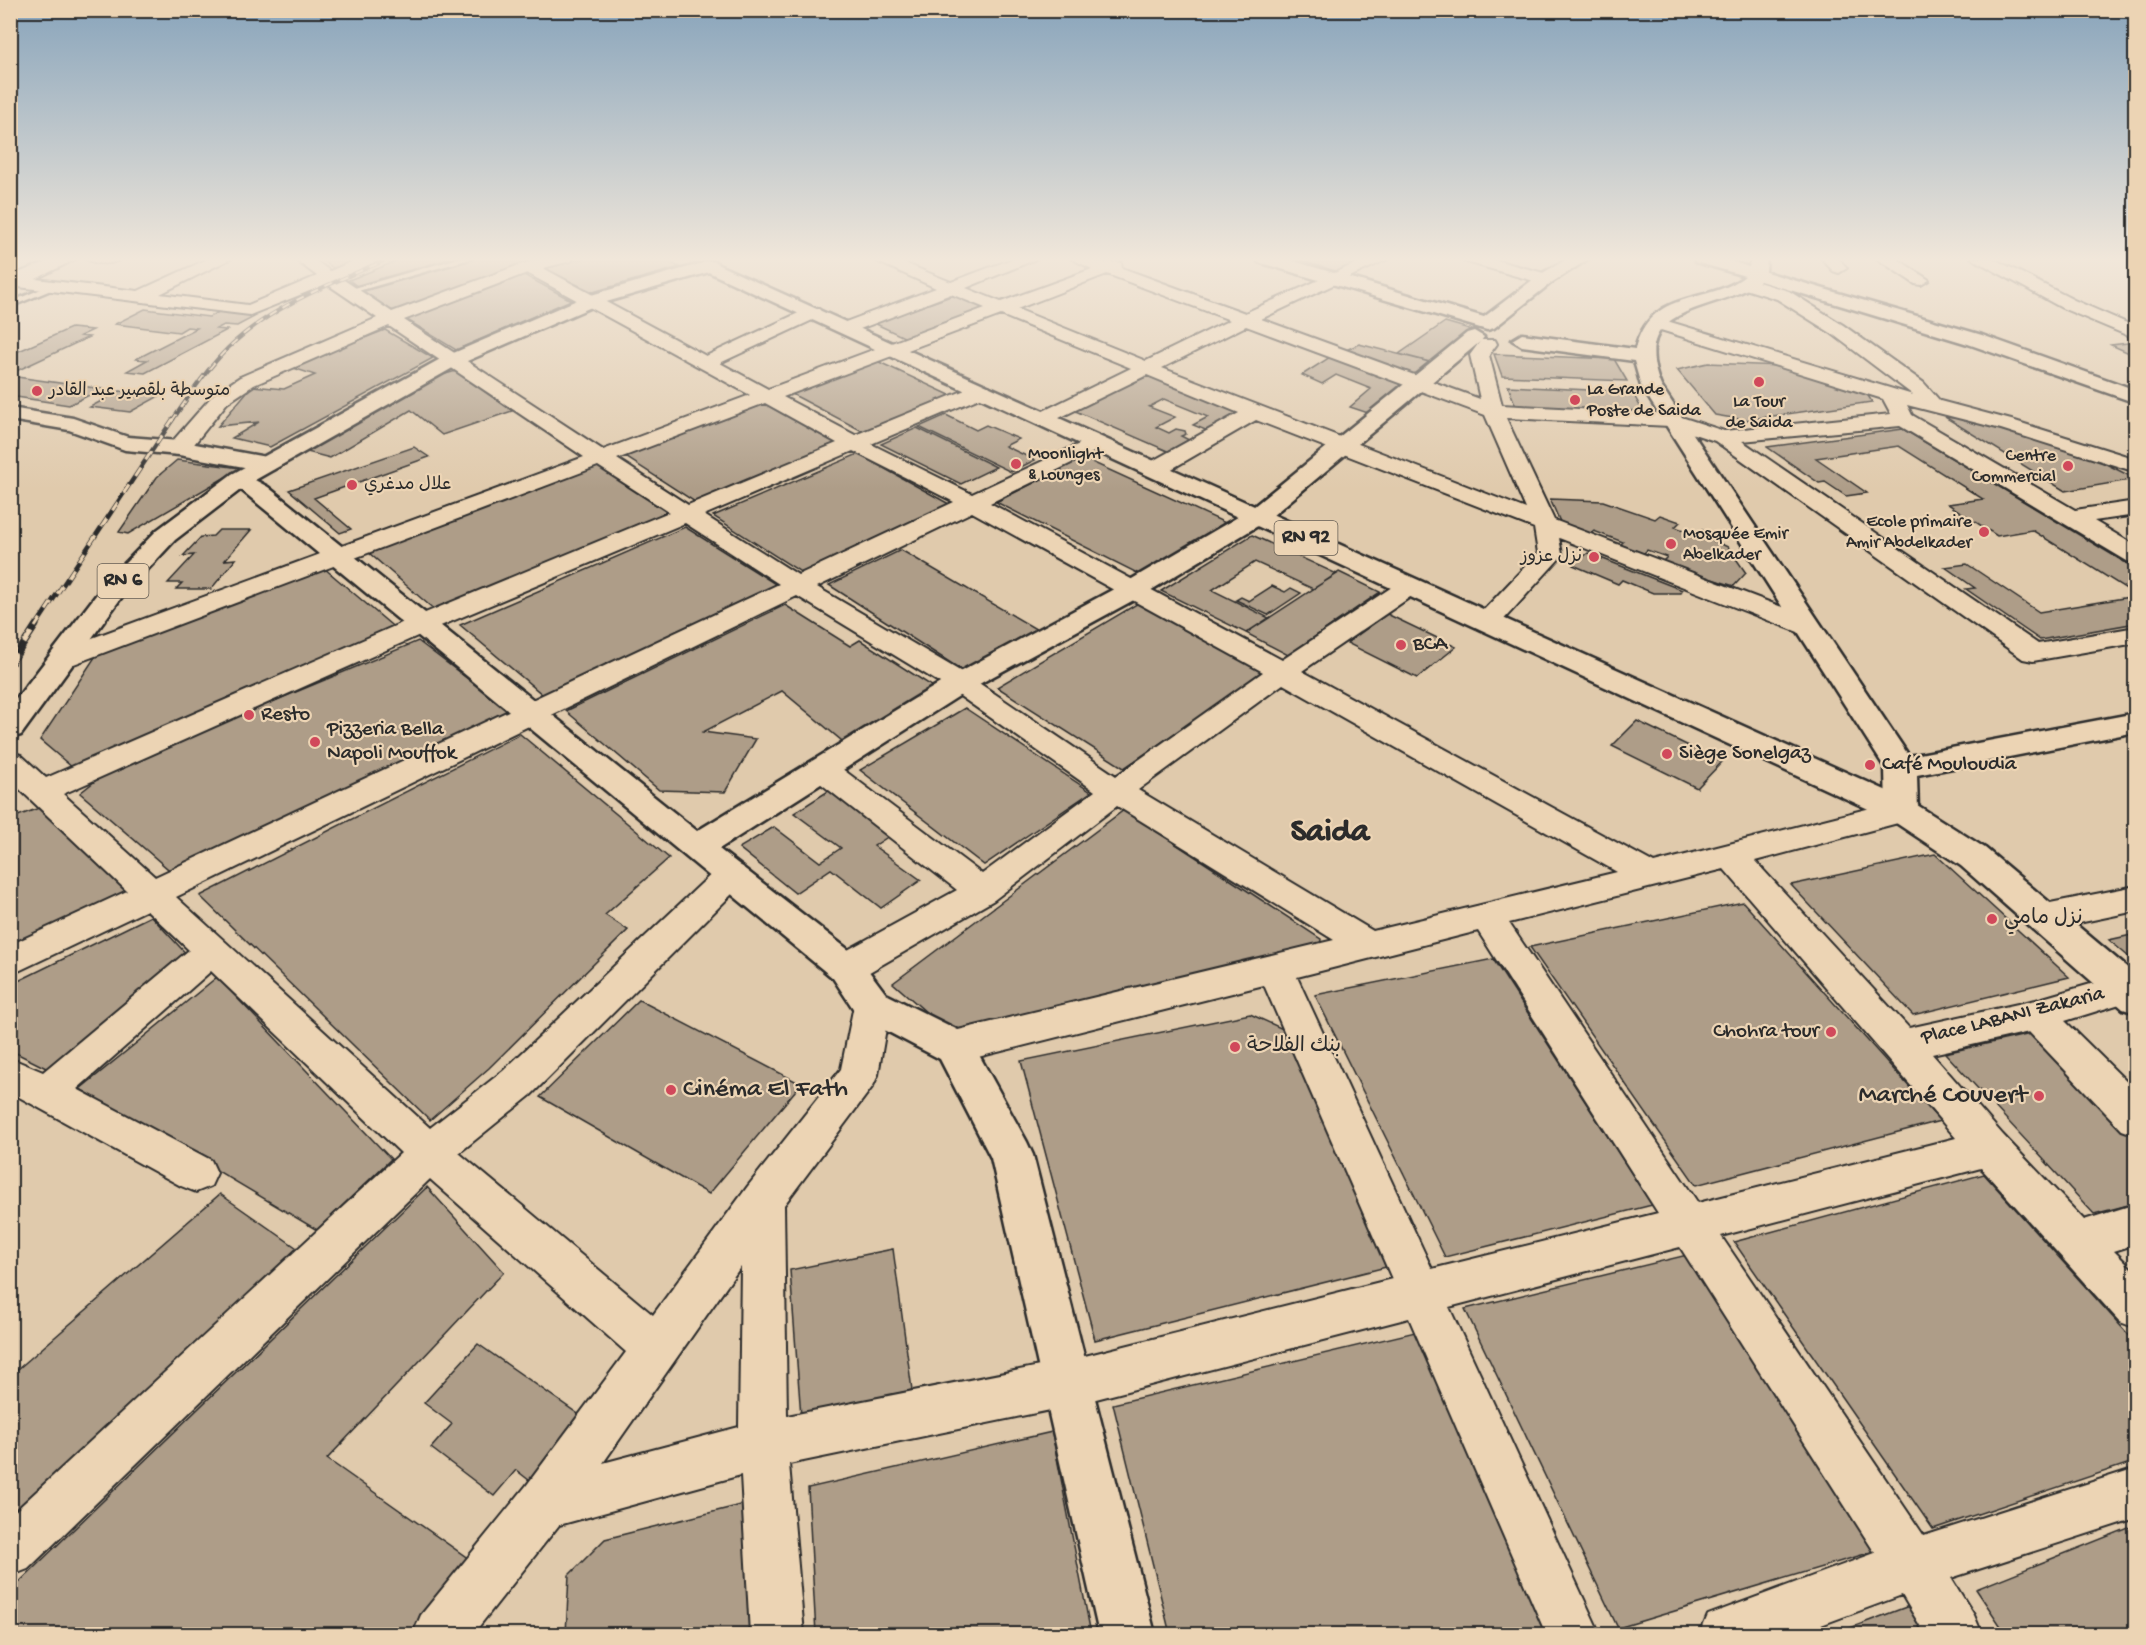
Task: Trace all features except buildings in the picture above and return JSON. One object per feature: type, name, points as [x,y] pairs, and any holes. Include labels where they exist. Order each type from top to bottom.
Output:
[{"type":"main road","name":"RN 6","points":[[10,728],[112,592],[166,535],[254,472],[451,361],[512,335]]},
{"type":"main road","name":"RN 92","points":[[861,335],[1902,811],[1973,857],[2130,993]]},
{"type":"main road","points":[[1472,335],[1480,338],[1491,335]]},
{"type":"main road","points":[[695,848],[960,683],[1134,589],[1257,516],[1340,445],[1419,382],[1484,335]]},
{"type":"main road","points":[[1515,335],[1522,340],[1642,356]]},
{"type":"main road","points":[[1652,335],[1641,363],[1651,386],[1901,768],[1902,811]]},
{"type":"main road","points":[[1964,335],[2136,397]]},
{"type":"main road","points":[[1986,335],[2136,388]]},
{"type":"main road","points":[[10,414],[73,424],[125,443],[179,448],[254,472],[260,492],[531,715],[846,968],[872,1005],[954,1047],[1012,1155],[1065,1384],[1127,1635]]},
{"type":"main road","points":[[1901,768],[2134,724]]},
{"type":"street","points":[[179,448],[219,399],[247,381],[354,335]]},
{"type":"street","points":[[414,335],[798,586],[960,683],[1116,791],[1369,945]]},
{"type":"street","points":[[653,335],[855,444],[973,503],[1134,589],[1651,876]]},
{"type":"street","points":[[705,363],[765,335]]},
{"type":"street","points":[[64,658],[927,335]]},
{"type":"street","points":[[1067,335],[1256,412],[1807,626]]},
{"type":"street","points":[[1044,418],[1215,335]]},
{"type":"street","points":[[1286,335],[1493,411],[1672,420],[1722,436],[2033,653],[2136,635]]},
{"type":"street","points":[[1695,335],[1891,395],[2008,425],[2136,466]]},
{"type":"street","points":[[1845,335],[1917,387],[1934,406]]},
{"type":"street","points":[[1480,338],[1493,411],[1545,525],[1550,554],[1488,621]]},
{"type":"street","points":[[42,791],[422,624],[982,390]]},
{"type":"street","points":[[1891,395],[1904,420],[2136,556]]},
{"type":"street","points":[[1155,469],[1256,412]]},
{"type":"street","points":[[1722,436],[1904,420]]},
{"type":"street","points":[[10,961],[531,715],[1097,443]]},
{"type":"street","points":[[2071,518],[2136,508]]},
{"type":"street","points":[[846,968],[982,891],[1283,671],[1410,586]]},
{"type":"street","points":[[10,762],[213,949],[429,1154],[656,1348]]},
{"type":"street","points":[[822,769],[982,891]]},
{"type":"street","points":[[954,1047],[1651,876],[1902,811]]},
{"type":"street","points":[[1731,856],[1901,1045],[1989,1148],[2136,1306]]},
{"type":"street","points":[[10,1551],[429,1154],[517,1083],[731,875]]},
{"type":"street","points":[[2045,917],[2136,898]]},
{"type":"street","points":[[1486,916],[1688,1227],[1913,1565],[1955,1635]]},
{"type":"street","points":[[47,1092],[213,949]]},
{"type":"street","points":[[1275,968],[1573,1635]]},
{"type":"street","name":"Place LABANI Zakaria","points":[[1901,1045],[2130,993]]},
{"type":"street","points":[[440,1635],[544,1504],[763,1200],[859,1075],[872,1005]]},
{"type":"street","points":[[2036,1016],[2136,1118]]},
{"type":"street","points":[[10,1074],[196,1173]]},
{"type":"street","points":[[544,1504],[763,1445],[1065,1384],[1688,1227],[1989,1148]]},
{"type":"street","points":[[763,1200],[763,1445],[777,1635]]},
{"type":"street","points":[[2077,1242],[2136,1224]]},
{"type":"street","points":[[1727,1635],[1913,1565],[2136,1493]]},
{"type":"railway","points":[[172,421],[212,365],[243,335]]},
{"type":"railway","points":[[35,627],[173,419]]},
{"type":"railway","points":[[10,665],[36,625]]},
{"type":"place","name":"La Tour de Saida","points":[[1759,382]]},
{"type":"place","name":"متوسطة بلقصير عبد القادر","points":[[37,391]]},
{"type":"place","name":"La Grande Poste de Saida","points":[[1575,400]]},
{"type":"place","name":"Moonlight & Lounges","points":[[1016,464]]},
{"type":"place","name":"Centre Commercial","points":[[2068,466]]},
{"type":"place","name":"علال مدغري","points":[[352,485]]},
{"type":"place","name":"Ecole primaire Amir Abdelkader","points":[[1984,532]]},
{"type":"place","name":"Mosquée Emir Abelkader","points":[[1671,544]]},
{"type":"place","name":"نزل عزوز","points":[[1594,557]]},
{"type":"place","name":"BCA","points":[[1401,645]]},
{"type":"place","name":"Resto","points":[[249,715]]},
{"type":"place","name":"Pizzeria Bella Napoli Mouffok","points":[[315,742]]},
{"type":"place","name":"Siège Sonelgaz","points":[[1667,754]]},
{"type":"place","name":"Café Mouloudia","points":[[1870,765]]},
{"type":"place","name":"نزل مامي","points":[[1992,919]]},
{"type":"place","name":"Chohra tour","points":[[1831,1032]]},
{"type":"place","name":"بنك الفلاحة","points":[[1235,1047]]},
{"type":"place","name":"Cinéma El Fath","points":[[671,1090]]},
{"type":"place","name":"Marché Couvert","points":[[2039,1096]]},
{"type":"district","name":"Saida","points":[[1330,833]]}]
